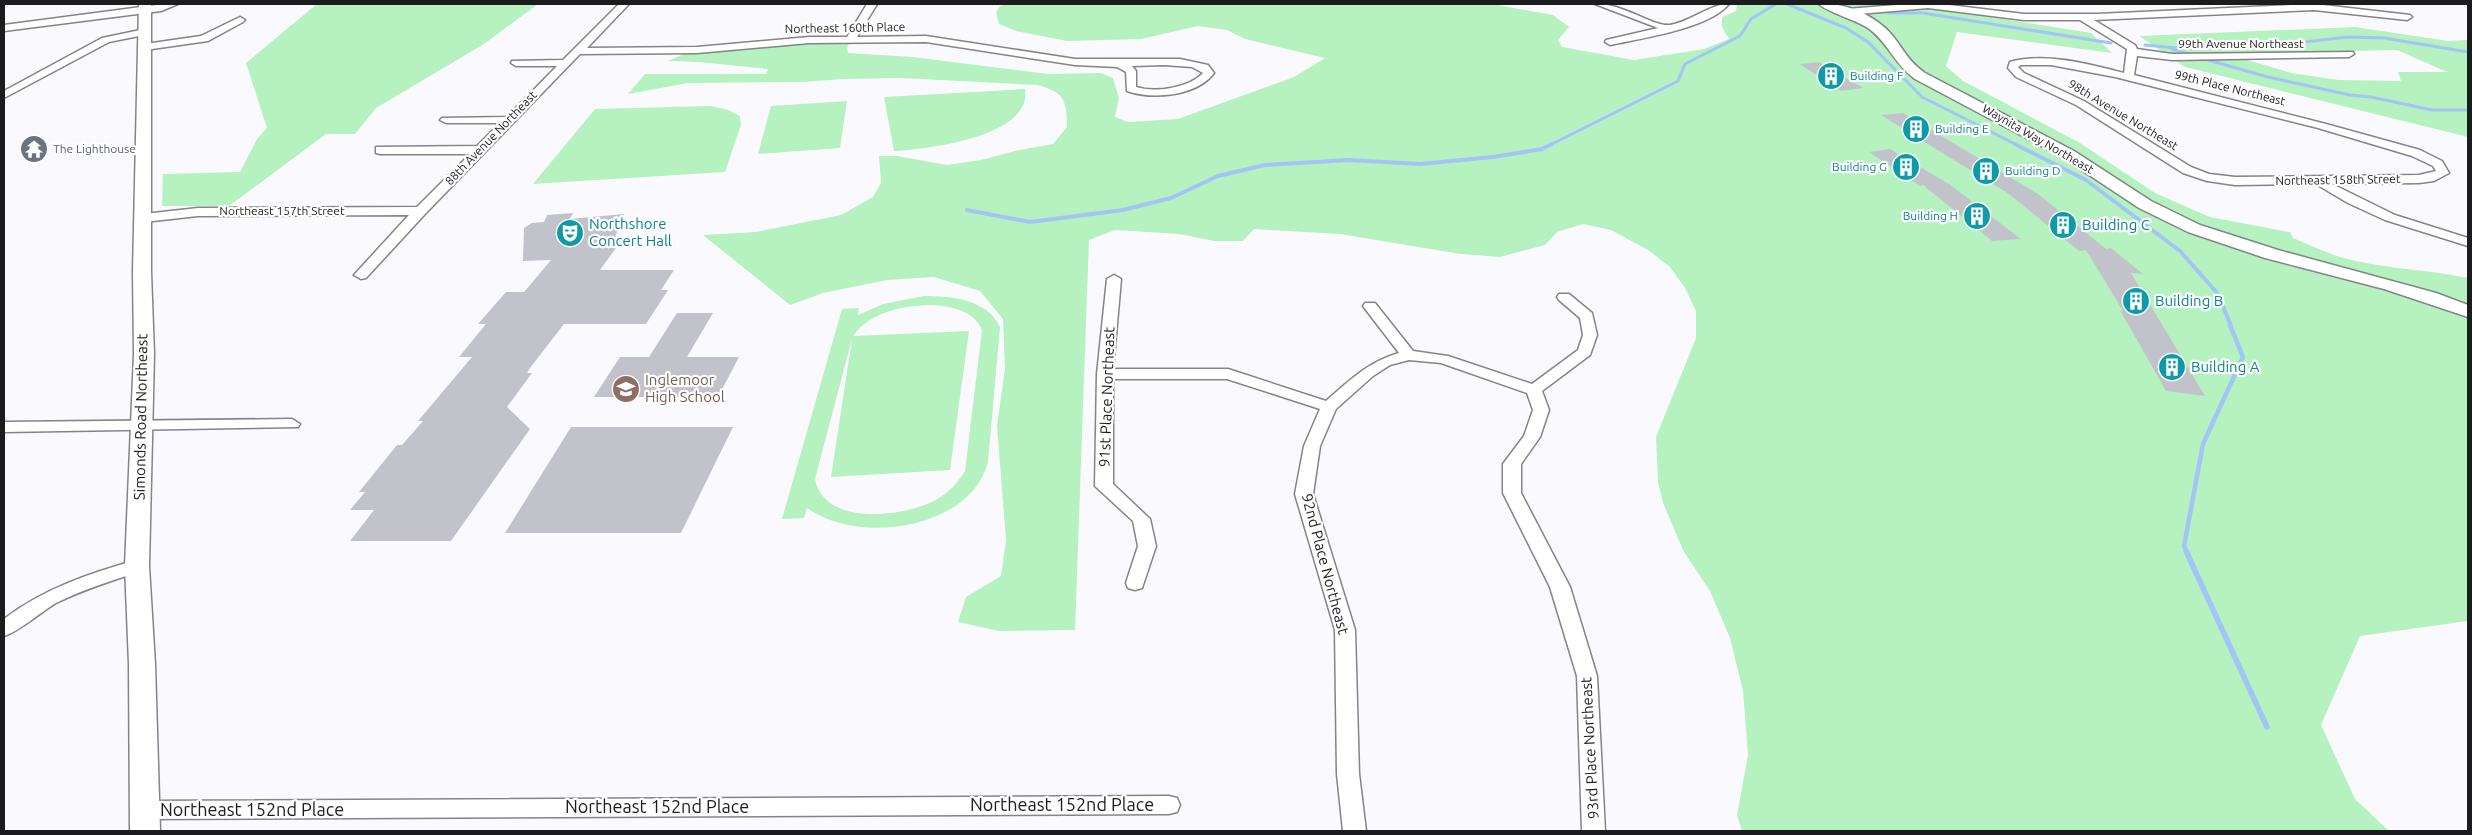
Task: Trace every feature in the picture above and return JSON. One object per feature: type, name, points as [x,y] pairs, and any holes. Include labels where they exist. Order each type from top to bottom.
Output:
[{"type":"main road","name":"Waynita Way Northeast","points":[[1825,4],[1863,19],[1876,28],[1887,38],[1898,58],[1926,79],[2077,159],[2140,202],[2180,223],[2234,244],[2394,284],[2468,311]]},
{"type":"main road","name":"Simonds Road Northeast","points":[[145,821],[137,566],[144,354],[142,272],[146,7]]},
{"type":"street","points":[[4,28],[173,4]]},
{"type":"street","name":"88th Avenue Northeast","points":[[361,275],[420,211],[624,4]]},
{"type":"street","points":[[850,39],[872,4]]},
{"type":"street","points":[[1600,4],[1667,28]]},
{"type":"street","points":[[1610,42],[1667,28],[1714,13],[1724,4]]},
{"type":"street","points":[[1847,12],[1928,5],[2017,16],[2082,17],[2302,7],[2356,7],[2407,17]]},
{"type":"street","points":[[2082,17],[2126,42],[2133,52],[2128,77]]},
{"type":"street","points":[[4,95],[106,40],[204,39],[240,20]]},
{"type":"street","name":"Northeast 160th Place","points":[[578,51],[697,50],[809,40],[926,39],[1075,62],[1124,65],[1130,69],[1131,89],[1144,94],[1164,92],[1200,80],[1209,73],[1205,67],[1188,63],[1111,64]]},
{"type":"street","name":"99th Avenue Northeast","points":[[2133,52],[2172,56],[2349,54]]},
{"type":"street","name":"99th Place Northeast","points":[[2024,62],[2051,62],[2128,77],[2322,126],[2425,157]]},
{"type":"street","name":"98th Avenue Northeast","points":[[2024,62],[2014,64],[2014,70],[2080,103],[2187,170],[2207,177]]},
{"type":"street","points":[[516,63],[566,63]]},
{"type":"street","points":[[446,120],[509,120]]},
{"type":"street","points":[[380,150],[401,146],[480,150]]},
{"type":"street","name":"Northeast 158th Street","points":[[2207,177],[2235,181],[2424,179],[2443,173],[2438,164],[2425,157]]},
{"type":"street","points":[[2318,180],[2358,205],[2410,225],[2468,242]]},
{"type":"street","name":"Northeast 157th Street","points":[[144,218],[198,212],[420,211]]},
{"type":"street","name":"91st Place Northeast","points":[[1114,279],[1105,374],[1104,486],[1141,519],[1147,546],[1136,583]]},
{"type":"street","points":[[1534,390],[1585,352],[1590,335],[1587,316],[1564,297]]},
{"type":"street","points":[[1370,306],[1408,355]]},
{"type":"street","name":"92nd Place Northeast","points":[[1354,831],[1348,774],[1345,630],[1304,494],[1312,446],[1329,407],[1368,373],[1385,362],[1408,355],[1443,359],[1534,390]]},
{"type":"street","points":[[1105,374],[1228,374],[1329,407]]},
{"type":"street","name":"93rd Place Northeast","points":[[1534,390],[1541,410],[1532,437],[1512,464],[1512,493],[1560,587],[1588,676],[1594,831]]},
{"type":"street","points":[[4,427],[292,424]]},
{"type":"street","points":[[4,628],[21,614],[50,596],[137,566]]},
{"type":"street","name":"Northeast 152nd Place","points":[[145,821],[1169,805]]},
{"type":"green space","points":[[317,4],[538,4],[484,44],[376,108],[355,134],[326,134],[229,206],[162,206],[163,174],[240,172],[257,139],[267,128],[246,63]]},
{"type":"green space","points":[[1008,4],[1492,4],[1553,15],[1569,27],[1558,40],[1562,47],[1634,60],[1704,49],[1729,39],[1722,27],[1722,17],[1736,11],[1737,4],[1942,4],[1940,9],[2091,33],[2112,53],[1957,32],[1946,66],[1963,81],[2080,143],[2155,193],[2210,217],[2290,232],[2293,238],[2334,255],[2356,261],[2468,278],[2468,621],[2360,636],[2321,725],[2355,799],[2389,831],[1742,831],[1737,815],[1748,755],[1743,691],[1730,638],[1710,591],[1684,552],[1663,503],[1658,482],[1656,437],[1696,338],[1696,311],[1685,288],[1670,267],[1648,250],[1611,230],[1583,224],[1557,232],[1545,245],[1500,257],[1461,254],[1340,234],[1254,229],[1243,241],[1214,241],[1179,234],[1115,230],[1089,240],[1075,630],[999,631],[958,622],[966,597],[1001,576],[1006,540],[997,426],[1005,368],[1003,319],[980,291],[934,277],[887,280],[823,293],[790,305],[703,235],[756,232],[841,215],[873,197],[881,183],[879,156],[897,156],[947,165],[981,160],[1019,150],[1053,144],[1067,127],[1065,104],[1062,98],[1053,91],[1037,85],[901,78],[801,82],[688,83],[628,94],[645,74],[766,74],[768,69],[668,61],[693,50],[851,39],[847,48],[848,53],[913,57],[1049,74],[1101,73],[1113,78],[1119,98],[1115,117],[1128,122],[1178,119],[1294,77],[1325,58],[1245,39],[1227,30],[1198,26],[1141,39],[1067,41],[1016,31],[999,24],[996,12],[1000,6]]},
{"type":"green space","points":[[2355,27],[2448,41],[2468,40],[2468,137],[2185,67],[2174,60],[2244,59],[2291,73],[2339,80],[2401,81],[2398,72],[2447,72],[2397,50],[2167,55],[2139,36]]},
{"type":"green space","points":[[1025,89],[1023,105],[1012,119],[996,129],[952,143],[894,151],[884,97]]},
{"type":"green space","points":[[847,101],[840,148],[758,154],[771,106]]},
{"type":"green space","points":[[711,106],[728,110],[740,116],[741,125],[725,172],[533,184],[595,109]]},
{"type":"green space","points":[[924,296],[956,298],[986,310],[1000,327],[988,462],[977,485],[960,503],[936,516],[910,524],[882,528],[854,526],[828,519],[807,508],[804,518],[782,519],[842,309],[859,308],[858,315],[883,304]],"holes":[[[912,306],[941,306],[968,314],[974,318],[982,330],[965,471],[956,484],[936,500],[905,511],[867,514],[849,511],[833,505],[821,494],[815,479],[852,339],[831,477],[950,470],[969,331],[853,336],[860,327],[889,311]]]},
{"type":"building","name":"Building F","points":[[1819,62],[1863,88],[1841,91],[1800,64]]},
{"type":"building","points":[[1903,113],[2038,194],[2106,249],[2111,248],[2143,274],[2131,273],[2205,396],[2166,391],[2120,310],[2123,311],[2086,250],[2079,251],[2009,194],[1881,115]]},
{"type":"building","points":[[1890,149],[1949,184],[2021,239],[1992,241],[1923,185],[1920,186],[1869,152]]},
{"type":"building","points":[[573,213],[570,219],[624,214],[611,248],[616,248],[600,270],[674,270],[661,290],[668,290],[646,324],[564,324],[530,368],[527,373],[532,373],[507,407],[530,429],[451,541],[350,541],[374,510],[350,510],[365,492],[359,492],[397,445],[402,445],[423,421],[418,421],[472,357],[459,357],[486,324],[478,324],[506,292],[524,292],[551,260],[523,261],[524,228],[532,223],[544,222],[547,215]]},
{"type":"building","points":[[677,313],[713,313],[687,357],[739,357],[718,397],[594,397],[620,357],[649,357]]},
{"type":"building","points":[[571,427],[733,427],[681,533],[505,533]]},
{"type":"waterway","points":[[967,210],[1030,222],[1123,210],[1171,198],[1218,176],[1265,165],[1349,160],[1420,164],[1493,157],[1542,149],[1678,81],[1685,64],[1740,36],[1751,19],[1776,4]]},
{"type":"waterway","points":[[1787,4],[1846,28],[1868,42],[1922,97],[2017,145]]},
{"type":"waterway","points":[[1840,4],[1849,4]]},
{"type":"waterway","points":[[1888,13],[1923,13],[2111,43]]},
{"type":"waterway","points":[[2145,45],[2186,49],[2207,45],[2287,44],[2348,37],[2384,38],[2468,52]]},
{"type":"waterway","points":[[2172,49],[2191,55]]},
{"type":"waterway","points":[[2201,58],[2268,77],[2350,95],[2371,97],[2432,110],[2468,110]]},
{"type":"waterway","points":[[2015,144],[2086,180],[2180,251],[2218,294],[2231,326]]},
{"type":"waterway","points":[[2187,552],[2184,546],[2203,444],[2243,357],[2230,325]]},
{"type":"waterway","points":[[2186,551],[2267,727]]},
{"type":"place","name":"Building F","points":[[1831,76]]},
{"type":"place","name":"Building E","points":[[1916,129]]},
{"type":"place","name":"The Lighthouse","points":[[34,149]]},
{"type":"place","name":"Building G","points":[[1906,167]]},
{"type":"place","name":"Building D","points":[[1986,171]]},
{"type":"place","name":"Building H","points":[[1977,216]]},
{"type":"place","name":"Building C","points":[[2063,225]]},
{"type":"place","name":"Northshore Concert Hall","points":[[570,233]]},
{"type":"place","name":"Building B","points":[[2136,301]]},
{"type":"place","name":"Building A","points":[[2172,367]]},
{"type":"place","name":"Inglemoor High School","points":[[626,389]]}]
